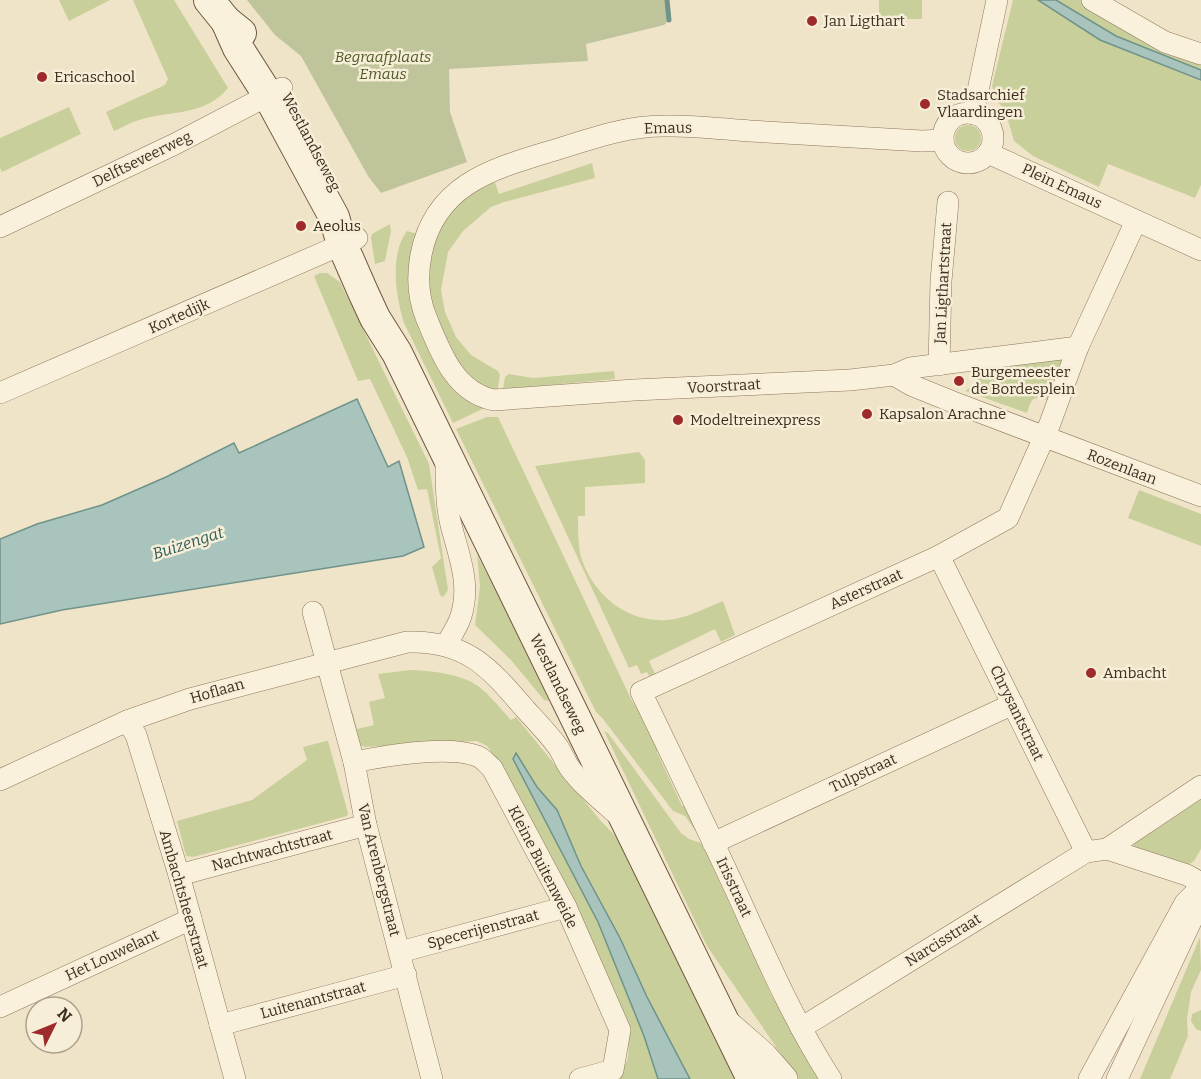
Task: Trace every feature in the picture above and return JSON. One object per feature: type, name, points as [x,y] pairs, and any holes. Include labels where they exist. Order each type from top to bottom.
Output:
[{"type":"main road","name":"Westlandseweg","points":[[218,11],[238,48],[275,91],[348,210],[349,241],[394,346],[723,1021],[752,1076]]},
{"type":"street","points":[[1092,0],[1165,42],[1201,54]]},
{"type":"street","points":[[973,114],[997,4]]},
{"type":"street","name":"Delftseveerweg","points":[[0,227],[175,144],[275,91]]},
{"type":"street","points":[[973,114],[984,119],[991,129],[993,141],[988,153],[975,162],[959,162],[948,153],[943,141],[944,133],[951,120],[958,116],[973,114]]},
{"type":"street","name":"Emaus","points":[[508,399],[484,398],[471,391],[455,377],[422,309],[418,283],[419,264],[426,234],[440,208],[459,190],[487,173],[607,133],[664,126],[943,141]]},
{"type":"street","name":"Plein Emaus","points":[[988,153],[1024,167],[1201,250]]},
{"type":"street","name":"Jan Ligthartstraat","points":[[936,365],[940,281],[948,202]]},
{"type":"street","points":[[894,375],[911,385],[1044,437],[1078,347],[1136,221]]},
{"type":"street","name":"Kortedijk","points":[[0,393],[349,241]]},
{"type":"street","points":[[929,392],[936,365],[1078,347]]},
{"type":"street","name":"Voorstraat","points":[[508,399],[634,390],[850,380],[894,375],[910,368],[936,365]]},
{"type":"street","name":"Rozenlaan","points":[[1044,437],[1201,496]]},
{"type":"street","name":"Asterstraat","points":[[640,692],[939,556],[1008,518],[1044,437]]},
{"type":"street","points":[[446,452],[446,485],[450,523],[465,577],[466,596],[461,618],[446,645]]},
{"type":"street","points":[[461,559],[465,526],[478,519]]},
{"type":"street","name":"Chrysantstraat","points":[[939,556],[1013,704],[1096,850]]},
{"type":"street","points":[[313,612],[325,662]]},
{"type":"street","name":"Hoflaan","points":[[0,780],[127,721],[201,696],[407,642],[423,642],[446,645],[463,651],[479,660],[495,674],[558,747],[569,768],[626,822]]},
{"type":"street","name":"Van Arenbergstraat","points":[[325,662],[354,762],[366,825],[432,1079]]},
{"type":"street","name":"Irisstraat","points":[[640,692],[801,1028],[831,1079]]},
{"type":"street","name":"Tulpstraat","points":[[713,843],[1013,704]]},
{"type":"street","name":"Ambachtsheerstraat","points":[[127,721],[136,735],[191,919],[235,1079]]},
{"type":"street","name":"Hoflaan","points":[[558,747],[580,757],[605,779]]},
{"type":"street","name":"Kleine Buitenweide","points":[[354,762],[385,756],[467,753],[480,757],[492,768],[566,907],[620,1030],[613,1070],[580,1079]]},
{"type":"street","name":"Narcisstraat","points":[[801,1028],[1201,786]]},
{"type":"street","name":"Nachtwachtstraat","points":[[178,875],[366,825]]},
{"type":"street","points":[[1089,1079],[1185,903],[1201,885],[1187,875],[1096,850]]},
{"type":"street","points":[[1117,1079],[1194,915],[1201,893]]},
{"type":"street","name":"Specerijenstraat","points":[[400,952],[566,907]]},
{"type":"street","name":"Het Louwelant","points":[[0,1007],[191,919]]},
{"type":"street","name":"Luitenantstraat","points":[[220,1025],[406,975]]},
{"type":"street","name":"Westlandseweg","points":[[723,1021],[765,1056],[784,1079]]},
{"type":"green space","points":[[59,0],[110,0],[69,21]]},
{"type":"green space","points":[[133,0],[174,0],[228,88],[208,104],[133,122],[114,131],[106,112],[165,85],[168,79]]},
{"type":"green space","name":"Begraafplaats Emaus","points":[[247,0],[667,0],[669,20],[664,25],[586,44],[588,61],[449,69],[450,112],[467,162],[381,193],[368,176],[301,56],[275,35]]},
{"type":"green space","points":[[879,0],[922,0],[922,19],[879,19]]},
{"type":"green space","points":[[1013,0],[1038,0],[1100,40],[1201,80],[1201,185],[1195,198],[1108,164],[1099,187],[1033,156],[1014,141],[1005,110],[995,99],[992,86]]},
{"type":"green space","points":[[1056,0],[1082,0],[1201,59],[1201,70],[1116,36]]},
{"type":"green space","points":[[69,107],[81,134],[2,172],[0,138]]},
{"type":"green space","points":[[968,125],[977,129],[981,138],[977,147],[968,151],[959,147],[955,138],[959,129]]},
{"type":"green space","points":[[592,163],[595,178],[491,207],[463,231],[448,252],[441,290],[445,312],[456,337],[471,355],[498,371],[500,375],[497,394],[478,387],[458,366],[437,325],[426,277],[434,234],[467,193],[494,180],[499,194]]},
{"type":"green space","points":[[390,224],[391,231],[385,261],[375,264],[372,234]]},
{"type":"green space","points":[[407,231],[418,234],[416,310],[489,406],[453,423],[401,313],[396,264],[401,241]]},
{"type":"green space","points":[[327,273],[340,282],[429,464],[448,590],[443,597],[440,595],[432,567],[441,558],[427,489],[418,490],[407,457],[370,379],[358,381],[314,276]]},
{"type":"green space","points":[[1060,359],[1062,363],[1049,401],[1034,399],[1027,413],[965,391],[979,382],[970,367]]},
{"type":"green space","points":[[614,371],[615,379],[519,388],[502,394],[505,377],[509,374],[533,378]]},
{"type":"green space","points":[[487,417],[498,417],[631,699],[636,707],[648,717],[661,743],[657,752],[682,806],[688,804],[699,836],[685,816],[673,811],[596,712],[456,429]]},
{"type":"green space","points":[[639,452],[645,460],[645,483],[585,487],[585,516],[578,516],[578,534],[580,553],[585,567],[601,592],[612,602],[637,616],[652,620],[681,618],[723,601],[735,635],[721,642],[715,629],[649,661],[655,674],[649,676],[647,672],[641,674],[637,665],[629,668],[535,466]]},
{"type":"green space","points":[[1139,490],[1201,514],[1201,546],[1128,518]]},
{"type":"green space","points":[[477,555],[514,625],[549,701],[544,700],[511,660],[475,625],[480,586]]},
{"type":"green space","points":[[410,670],[436,672],[462,678],[478,686],[511,720],[516,717],[600,820],[623,844],[737,1079],[612,1079],[626,1064],[628,1058],[626,1032],[498,761],[487,746],[477,741],[364,747],[358,743],[345,711],[352,710],[357,729],[374,725],[369,702],[385,698],[378,674]]},
{"type":"green space","points":[[604,731],[608,733],[681,833],[689,839],[707,845],[712,854],[708,857],[773,998],[782,1001],[825,1079],[798,1079],[707,946]]},
{"type":"green space","points":[[328,741],[347,816],[193,857],[186,856],[177,821],[252,800],[307,760],[303,747]]},
{"type":"green space","points":[[1201,788],[1201,849],[1194,861],[1186,866],[1135,849],[1133,843]]},
{"type":"green space","points":[[1200,937],[1201,970],[1191,992],[1187,1019],[1188,1036],[1170,1079],[1140,1079]]},
{"type":"green space","points":[[1201,1010],[1201,1031],[1196,1029],[1191,1021],[1192,1014]]},
{"type":"water","points":[[1038,0],[1056,0],[1116,36],[1201,70],[1201,80],[1100,40]]},
{"type":"water","name":"Buizengat","points":[[357,399],[388,467],[399,461],[424,547],[403,556],[62,610],[0,624],[0,539],[37,524],[102,505],[166,477],[234,443],[239,453]]},
{"type":"water","points":[[516,753],[537,787],[557,810],[581,866],[620,938],[647,997],[690,1079],[658,1079],[644,1036],[598,922],[513,759]]},
{"type":"waterway","points":[[667,0],[669,20]]},
{"type":"place","name":"Jan Ligthart","points":[[812,21]]},
{"type":"place","name":"Ericaschool","points":[[42,77]]},
{"type":"place","name":"Stadsarchief Vlaardingen","points":[[925,104]]},
{"type":"place","name":"Aeolus","points":[[301,226]]},
{"type":"place","name":"Burgemeester de Bordesplein","points":[[959,381]]},
{"type":"place","name":"Kapsalon Arachne","points":[[867,414]]},
{"type":"place","name":"Modeltreinexpress","points":[[678,420]]},
{"type":"place","name":"Ambacht","points":[[1091,673]]}]
